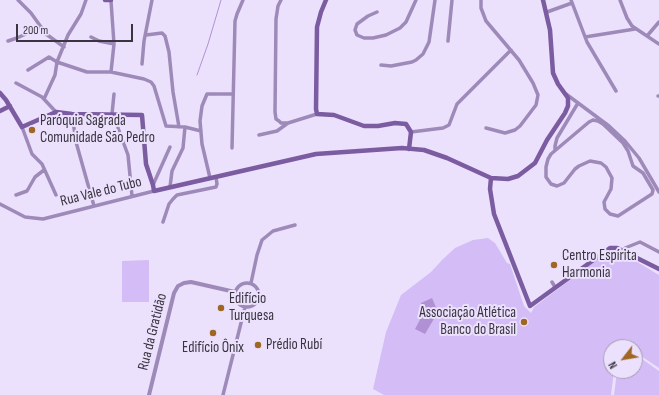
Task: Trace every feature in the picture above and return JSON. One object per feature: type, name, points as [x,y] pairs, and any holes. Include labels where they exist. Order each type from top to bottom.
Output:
[{"type":"main road","points":[[105,0],[111,0]]},
{"type":"main road","points":[[326,0],[317,27],[317,114],[334,114],[364,126],[402,123],[408,126],[411,132],[409,149]]},
{"type":"main road","points":[[410,142],[424,150],[447,158],[491,178],[508,180],[535,163],[547,140],[567,110],[568,102],[565,93],[558,84],[553,73],[550,30],[543,0]]},
{"type":"main road","points":[[0,92],[22,127],[56,112],[72,114],[142,115],[146,164],[154,191]]},
{"type":"main road","points":[[0,111],[10,106]]},
{"type":"main road","name":"Rua Vale do Tubo","points":[[154,191],[321,153],[393,148],[424,150]]},
{"type":"main road","points":[[491,178],[490,189],[494,214],[530,306],[610,248],[625,249],[659,270]]},
{"type":"street","points":[[18,0],[31,13],[51,38],[64,47]]},
{"type":"street","points":[[44,99],[56,75],[57,62],[68,35],[81,14],[86,0]]},
{"type":"street","points":[[111,0],[114,44],[111,72]]},
{"type":"street","points":[[142,64],[152,0]]},
{"type":"street","points":[[232,148],[232,94],[235,21],[243,0]]},
{"type":"street","points":[[281,0],[278,6],[276,19],[275,116],[281,123],[288,123],[317,114]]},
{"type":"street","points":[[377,12],[368,16],[357,24],[355,30],[357,35],[364,38],[373,38],[386,35],[400,28],[406,22],[416,0]]},
{"type":"street","points":[[382,65],[391,66],[412,62],[423,54],[431,35],[435,0]]},
{"type":"street","points":[[448,41],[452,0]]},
{"type":"street","points":[[481,0],[481,8],[486,21],[519,60],[538,94],[536,105],[520,126],[515,130],[505,133],[486,128]]},
{"type":"street","points":[[620,0],[629,22],[635,29],[659,44]]},
{"type":"street","points":[[547,12],[571,2],[585,37],[616,91]]},
{"type":"street","points":[[647,36],[659,22]]},
{"type":"street","points":[[8,41],[41,27]]},
{"type":"street","points":[[585,37],[635,29]]},
{"type":"street","points":[[146,34],[162,33],[165,36],[169,52],[172,92],[179,127]]},
{"type":"street","points":[[91,37],[99,41],[114,44]]},
{"type":"street","points":[[411,132],[442,128],[449,125],[458,104],[511,50]]},
{"type":"street","points":[[28,70],[49,57],[57,62],[88,72],[111,72],[144,79],[151,82],[154,86],[164,124],[170,127],[185,127],[201,131]]},
{"type":"street","points":[[16,84],[39,95],[56,112]]},
{"type":"street","points":[[565,93],[609,126],[625,141],[639,158],[659,192]]},
{"type":"street","points":[[114,94],[115,114],[118,128],[128,155],[132,196]]},
{"type":"street","points":[[210,178],[202,144],[200,116],[202,106],[207,94],[232,94]]},
{"type":"street","points":[[556,150],[589,122],[596,120],[623,143],[628,151],[633,166],[643,173],[653,190],[653,193],[618,216],[610,214],[604,206],[605,199],[612,184],[612,178],[606,167],[596,161],[584,163],[575,169],[564,183],[557,186],[554,186],[548,181],[546,173],[548,159],[556,150],[555,146],[557,138],[578,103]]},
{"type":"street","points":[[72,114],[78,150],[94,206]]},
{"type":"street","points":[[259,135],[277,131],[288,123]]},
{"type":"street","points":[[22,127],[32,154],[40,161],[56,195]]},
{"type":"street","points":[[170,188],[172,172],[183,148],[185,127]]},
{"type":"street","points":[[153,185],[170,147]]},
{"type":"street","points":[[16,195],[27,191],[35,177],[44,170]]},
{"type":"street","points":[[163,222],[172,199],[177,195],[216,187],[216,177]]},
{"type":"street","name":"Rua Vale do Tubo","points":[[0,204],[25,217],[34,219],[53,217],[154,191]]},
{"type":"street","points":[[251,283],[262,240],[273,231],[295,225]]},
{"type":"street","points":[[625,249],[640,242],[659,252]]},
{"type":"street","name":"Rua da Gratidão","points":[[150,395],[176,289],[184,283],[191,282],[235,292]]},
{"type":"street","points":[[246,282],[251,283],[257,288],[259,296],[253,306],[244,307],[237,301],[235,292],[239,285],[246,282]]},
{"type":"street","points":[[552,282],[556,287]]},
{"type":"street","points":[[223,395],[244,307]]},
{"type":"shaded area","name":"Associação Atlética Banco do Brasil","points":[[488,238],[495,243],[507,263],[510,264],[524,306],[531,313],[534,307],[610,250],[617,250],[659,275],[659,368],[643,357],[643,339],[603,339],[603,379],[613,379],[611,395],[384,395],[373,389],[386,332],[401,295],[431,272],[455,248],[473,240]]},
{"type":"shaded area","points":[[149,260],[149,302],[122,302],[122,261]]},
{"type":"shaded area","points":[[432,298],[438,312],[425,334],[415,329],[423,314],[421,303]]},
{"type":"shaded area","points":[[643,360],[659,371],[659,395],[614,395],[616,379],[643,379]]},
{"type":"waterway","points":[[197,75],[221,0]]},
{"type":"place","name":"Paróquia Sagrada Comunidade São Pedro","points":[[32,130]]},
{"type":"place","name":"Centro Espírita Harmonia","points":[[554,265]]},
{"type":"place","name":"Edifício Turquesa","points":[[221,308]]},
{"type":"place","name":"Associação Atlética Banco do Brasil","points":[[524,322]]},
{"type":"place","name":"Edifício Ônix","points":[[213,333]]},
{"type":"place","name":"Prédio Rubí","points":[[258,345]]}]
